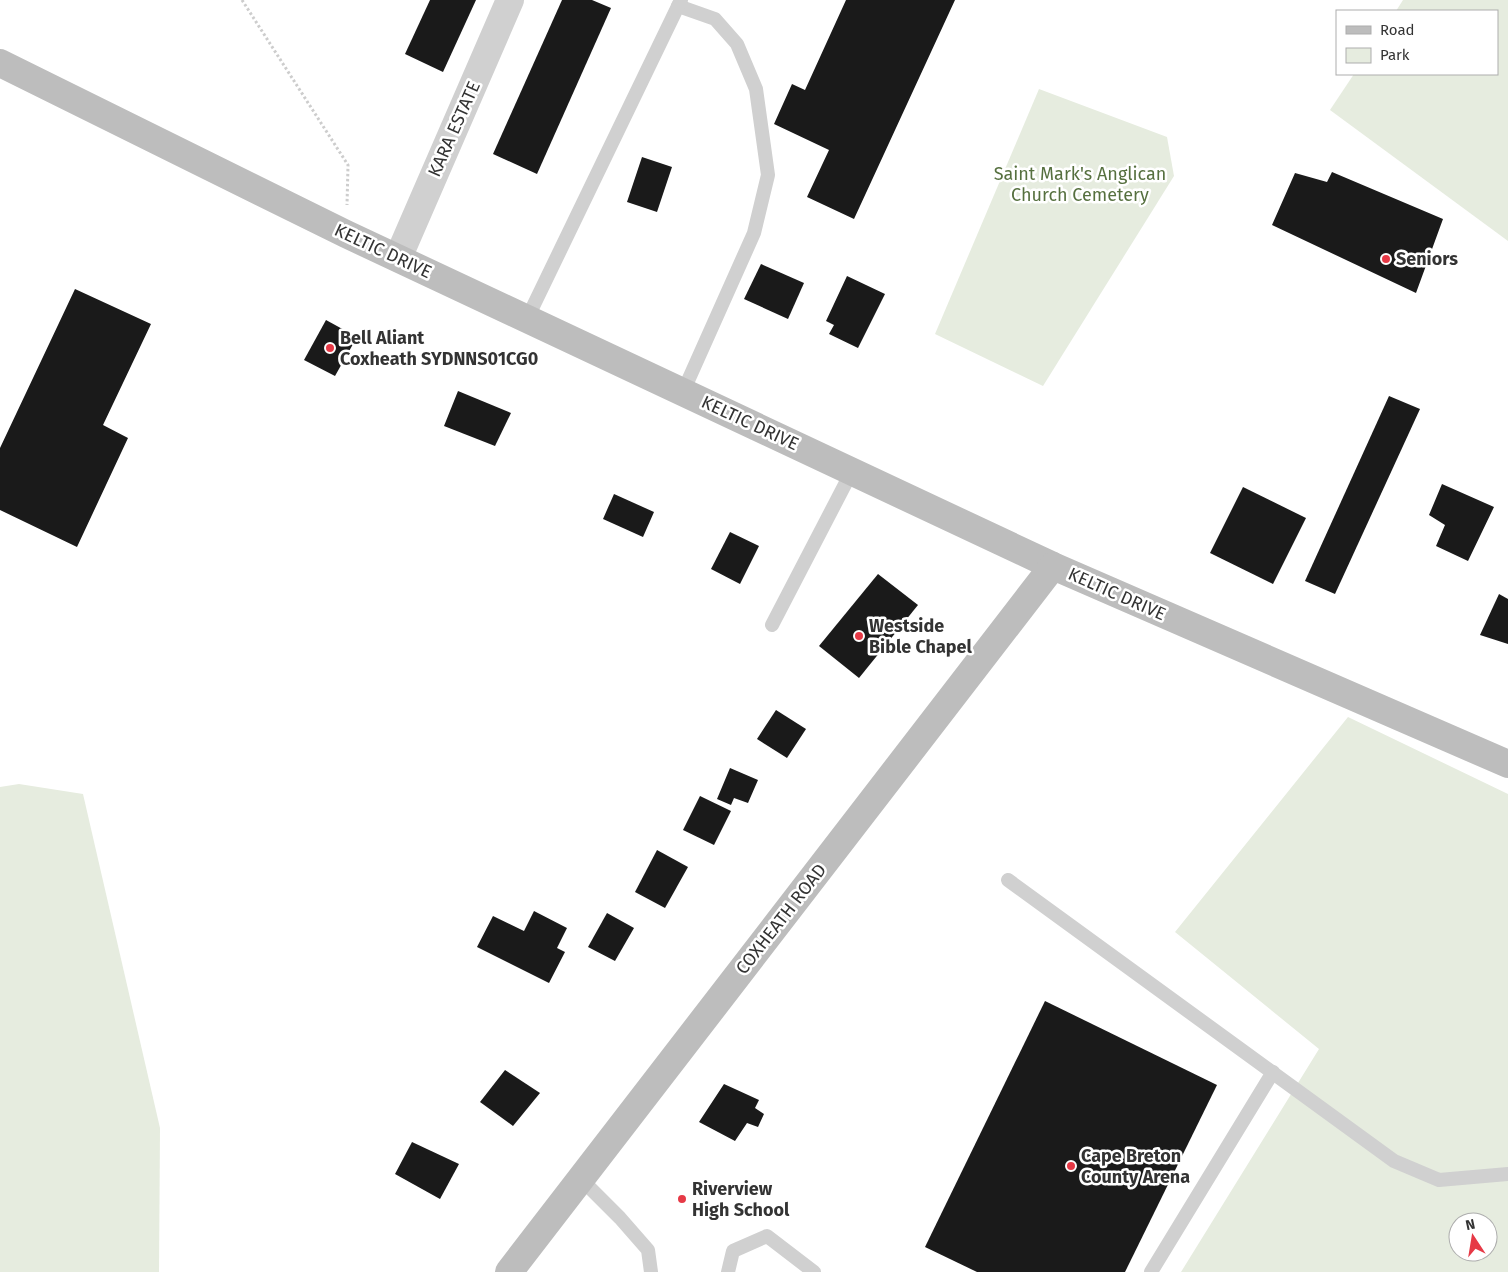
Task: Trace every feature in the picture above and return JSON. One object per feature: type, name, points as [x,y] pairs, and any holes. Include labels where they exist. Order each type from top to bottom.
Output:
[{"type":"main road","name":"KELTIC DRIVE","points":[[0,63],[346,234],[1053,566],[1508,764]]},
{"type":"main road","name":"COXHEATH ROAD","points":[[509,1272],[1053,566]]},
{"type":"street","name":"KARA ESTATE","points":[[398,258],[510,0]]},
{"type":"lane","points":[[527,319],[680,3],[715,19],[737,44],[756,89],[768,175],[754,233],[683,392]]},
{"type":"lane","points":[[772,625],[852,472]]},
{"type":"lane","points":[[1008,880],[1394,1161],[1440,1180],[1508,1174]]},
{"type":"lane","points":[[1151,1272],[1273,1072]]},
{"type":"lane","points":[[580,1179],[620,1218],[648,1250],[651,1272]]},
{"type":"lane","points":[[728,1272],[733,1251],[767,1236],[814,1272]]},
{"type":"path","points":[[242,0],[348,165],[346,234]]},
{"type":"green space","points":[[1403,0],[1508,0],[1508,241],[1330,110],[1353,75],[1498,75],[1498,10],[1397,10]]},
{"type":"green space","name":"Saint Mark's Anglican Church Cemetery","points":[[1039,89],[1167,137],[1174,176],[1043,386],[935,334]]},
{"type":"green space","points":[[1348,717],[1508,794],[1508,1272],[1181,1272],[1319,1049],[1175,932]]},
{"type":"green space","points":[[19,784],[83,794],[160,1128],[159,1272],[0,1272],[0,787]]},
{"type":"building","points":[[430,0],[476,0],[443,72],[405,54]]},
{"type":"building","points":[[562,0],[592,0],[611,8],[537,174],[493,154]]},
{"type":"building","points":[[846,0],[955,0],[854,219],[807,197],[829,150],[774,124],[792,84],[805,90]]},
{"type":"building","points":[[642,157],[672,167],[657,212],[627,202]]},
{"type":"building","name":"Seniors","points":[[1332,172],[1443,219],[1416,293],[1272,225],[1295,173],[1327,182]]},
{"type":"building","points":[[761,264],[804,283],[788,319],[744,299]]},
{"type":"building","points":[[847,276],[885,294],[858,348],[829,334],[834,325],[826,321]]},
{"type":"building","points":[[75,289],[151,324],[103,425],[128,438],[77,547],[0,510],[0,448]]},
{"type":"building","name":"Bell Aliant Coxheath SYDNNS01CG0","points":[[326,320],[357,337],[335,376],[304,360]]},
{"type":"building","points":[[458,391],[511,413],[495,446],[444,426]]},
{"type":"building","points":[[1389,396],[1420,409],[1335,594],[1305,581]]},
{"type":"building","points":[[1442,484],[1494,507],[1468,561],[1436,546],[1445,525],[1429,515]]},
{"type":"building","points":[[1243,487],[1306,518],[1273,584],[1210,553]]},
{"type":"building","points":[[614,494],[654,512],[643,537],[603,519]]},
{"type":"building","points":[[730,532],[759,546],[740,584],[711,569]]},
{"type":"building","points":[[878,574],[918,605],[859,678],[819,646]]},
{"type":"building","points":[[1499,594],[1508,599],[1508,644],[1480,635]]},
{"type":"building","points":[[776,710],[806,729],[787,758],[757,739]]},
{"type":"building","points":[[730,768],[758,780],[748,803],[734,798],[731,805],[717,799]]},
{"type":"building","points":[[700,796],[731,811],[714,845],[683,830]]},
{"type":"building","points":[[657,850],[688,867],[665,908],[635,892]]},
{"type":"building","points":[[534,911],[567,928],[557,948],[565,952],[549,983],[477,947],[493,916],[524,931]]},
{"type":"building","points":[[607,913],[634,928],[615,961],[588,947]]},
{"type":"building","name":"Cape Breton County Arena","points":[[1045,1001],[1217,1085],[1125,1272],[977,1272],[925,1247]]},
{"type":"building","points":[[505,1070],[540,1093],[513,1126],[480,1102]]},
{"type":"building","points":[[724,1084],[759,1100],[755,1108],[764,1114],[758,1127],[747,1123],[735,1141],[699,1122]]},
{"type":"building","points":[[412,1142],[459,1164],[440,1199],[395,1174]]},
{"type":"place","name":"Seniors","points":[[1386,259]]},
{"type":"place","name":"Bell Aliant Coxheath SYDNNS01CG0","points":[[330,348]]},
{"type":"place","name":"Westside Bible Chapel","points":[[859,636]]},
{"type":"place","name":"Cape Breton County Arena","points":[[1071,1166]]},
{"type":"place","name":"Riverview High School","points":[[682,1199]]}]
